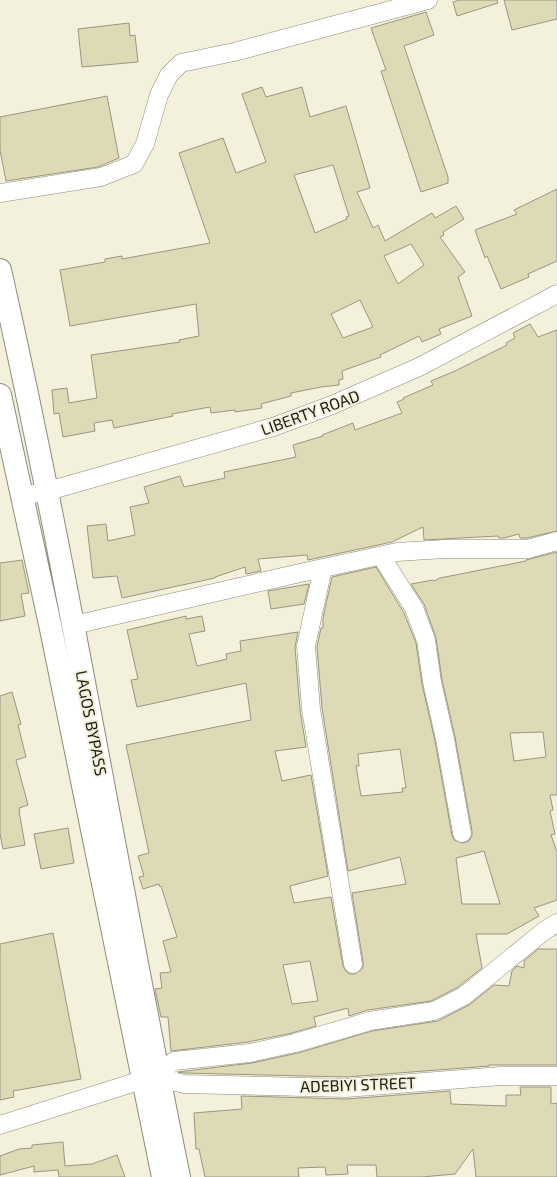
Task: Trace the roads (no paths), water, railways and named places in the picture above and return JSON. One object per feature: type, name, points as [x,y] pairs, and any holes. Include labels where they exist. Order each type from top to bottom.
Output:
[{"type":"main road","name":"LAGOS BYPASS","points":[[0,270],[48,491],[74,625],[155,1079],[163,1177]]},
{"type":"main road","name":"LAGOS BYPASS","points":[[0,395],[155,1079],[179,1177]]},
{"type":"street","points":[[0,192],[101,177],[134,164],[145,144],[159,95],[169,75],[181,63],[234,52],[428,0]]},
{"type":"street","name":"LIBERTY ROAD","points":[[24,496],[48,491],[273,427],[332,406],[419,367],[557,294]]},
{"type":"street","points":[[74,625],[397,552],[444,549],[528,549],[557,541]]},
{"type":"street","points":[[382,556],[414,608],[426,640],[432,682],[445,739],[462,832]]},
{"type":"street","points":[[323,568],[306,646],[311,709],[353,964]]},
{"type":"street","points":[[0,1125],[155,1079],[174,1061],[250,1053],[295,1043],[370,1021],[434,1011],[464,996],[544,930],[557,923]]},
{"type":"street","name":"ADEBIYI STREET","points":[[155,1079],[184,1084],[346,1088],[501,1076],[557,1076]]}]
